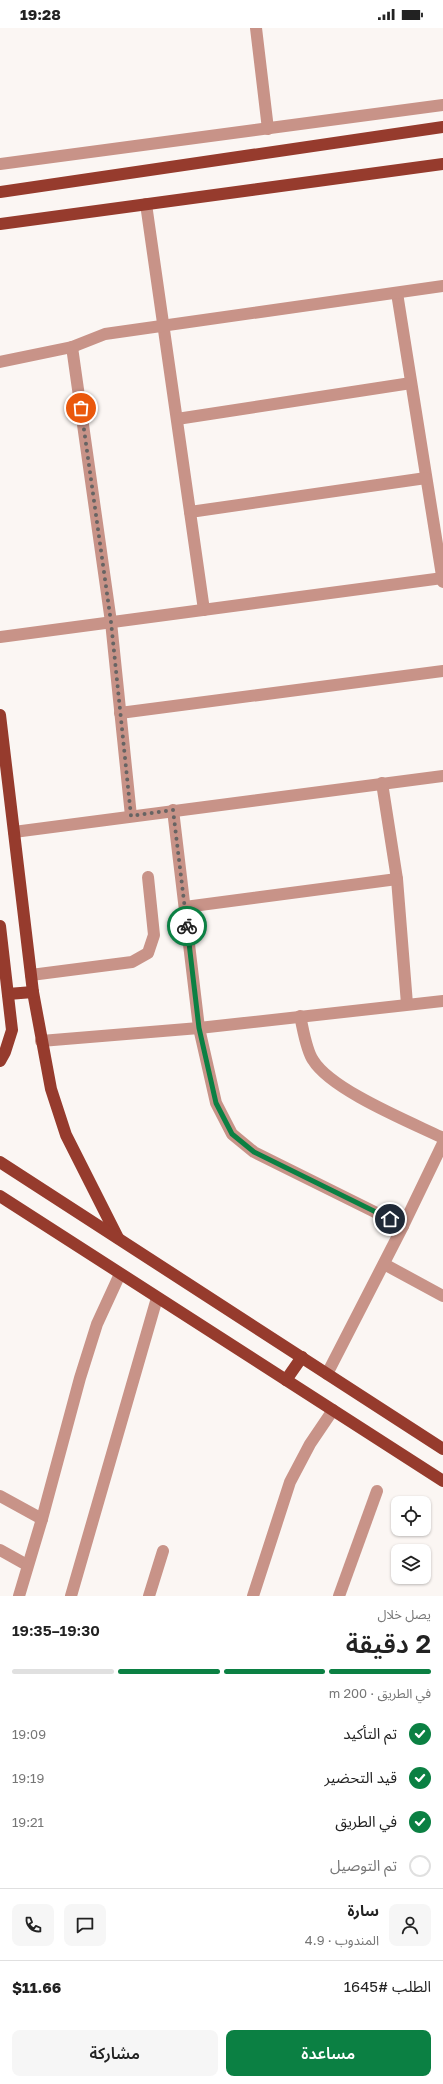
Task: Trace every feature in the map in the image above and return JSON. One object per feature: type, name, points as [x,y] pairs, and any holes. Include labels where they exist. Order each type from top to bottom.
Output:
[{"type":"main road","points":[[0,192],[443,127]]},
{"type":"main road","points":[[0,224],[443,164]]},
{"type":"main road","points":[[0,715],[33,992],[51,1089],[66,1135],[118,1238]]},
{"type":"main road","points":[[0,926],[12,1030],[5,1052],[0,1060]]},
{"type":"main road","points":[[8,994],[33,992]]},
{"type":"main road","points":[[0,1162],[443,1449]]},
{"type":"main road","points":[[0,1196],[443,1481]]},
{"type":"main road","points":[[286,1380],[302,1357]]},
{"type":"street","points":[[260,28],[268,129]]},
{"type":"street","points":[[0,164],[443,105]]},
{"type":"street","points":[[146,204],[204,610]]},
{"type":"street","points":[[0,362],[72,347],[105,334],[443,286]]},
{"type":"street","points":[[396,293],[443,582]]},
{"type":"street","points":[[72,347],[111,622],[131,816]]},
{"type":"street","points":[[177,419],[411,383]]},
{"type":"street","points":[[190,512],[426,478]]},
{"type":"street","points":[[0,637],[443,578]]},
{"type":"street","points":[[120,713],[443,671]]},
{"type":"street","points":[[14,832],[173,810],[443,776]]},
{"type":"street","points":[[382,783],[397,879],[407,1004]]},
{"type":"street","points":[[173,810],[199,1028],[216,1103],[232,1134],[254,1152],[404,1226]]},
{"type":"street","points":[[31,975],[132,962],[148,953],[154,935],[148,877]]},
{"type":"street","points":[[185,907],[397,879]]},
{"type":"street","points":[[42,1041],[199,1028],[443,1001]]},
{"type":"street","points":[[300,1016],[312,1060],[323,1073],[347,1090],[443,1138]]},
{"type":"street","points":[[327,1374],[404,1226],[443,1143]]},
{"type":"street","points":[[384,1264],[443,1296]]},
{"type":"street","points":[[19,1596],[27,1565],[42,1519],[80,1378],[97,1324],[120,1274]]},
{"type":"street","points":[[71,1596],[157,1298]]},
{"type":"street","points":[[253,1596],[290,1482],[310,1444],[333,1410]]},
{"type":"street","points":[[339,1596],[377,1491]]},
{"type":"street","points":[[0,1496],[42,1519]]},
{"type":"street","points":[[0,1550],[27,1565]]},
{"type":"street","points":[[149,1596],[163,1551]]},
{"type":"way so far","points":[[81,408],[111,622],[131,816],[173,810],[187,926]]},
{"type":"route","points":[[187,926],[199,1028],[216,1103],[232,1134],[254,1152],[390,1219]]}]
